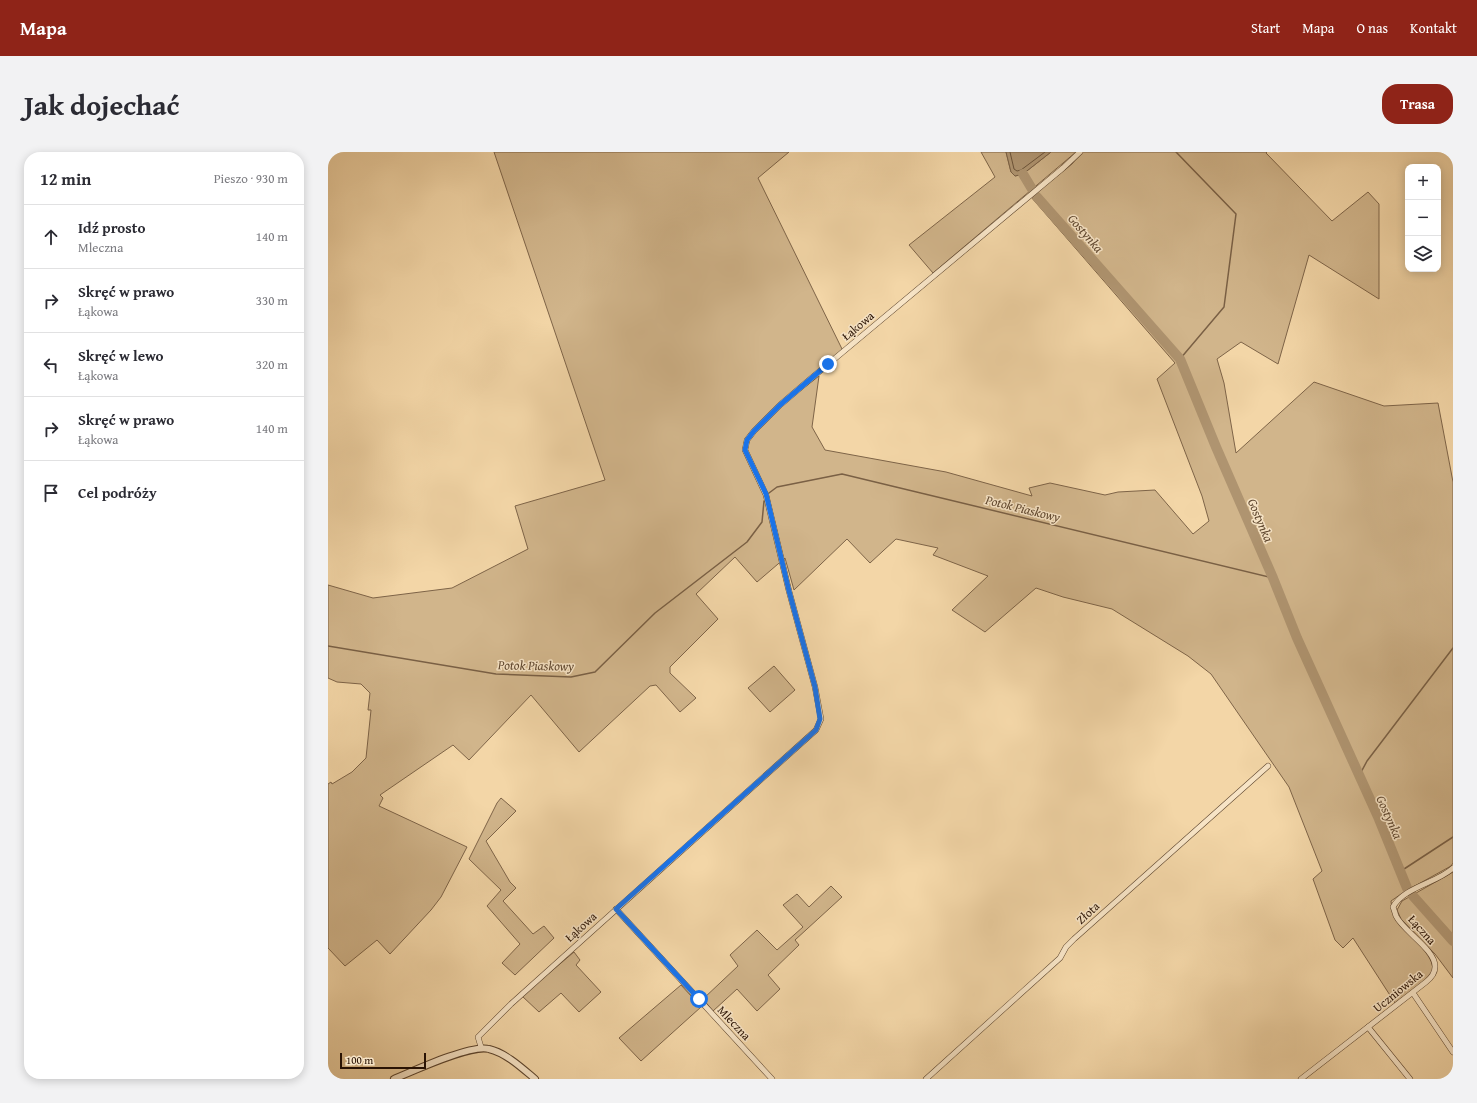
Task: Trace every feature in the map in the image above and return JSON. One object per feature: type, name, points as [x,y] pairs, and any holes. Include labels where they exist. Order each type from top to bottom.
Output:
[{"type":"street","name":"Łąkowa","points":[[481,1047],[478,1036],[491,1023],[816,730],[820,719],[815,687],[789,591],[766,494],[745,450],[747,440],[754,431],[802,386],[1080,152]]},
{"type":"street","name":"Złota","points":[[926,1079],[1060,958],[1066,947],[1074,939],[1268,766]]},
{"type":"street","name":"Łączna","points":[[1435,967],[1431,956],[1396,916],[1393,907],[1399,898],[1453,868]]},
{"type":"street","name":"Mleczna","points":[[616,909],[772,1079]]},
{"type":"street","name":"Uczniowska","points":[[1301,1079],[1413,993],[1433,976],[1435,967]]},
{"type":"street","points":[[1413,993],[1453,1052]]},
{"type":"street","name":"Uczniowska","points":[[1368,1027],[1410,1079]]},
{"type":"street","points":[[394,1079],[466,1050],[481,1047],[504,1056],[535,1079]]},
{"type":"shaded area","points":[[494,152],[789,152],[758,178],[843,351],[763,420],[819,376],[812,427],[825,450],[946,472],[1032,496],[1029,488],[1050,483],[1105,495],[1118,492],[1155,490],[1193,534],[1209,521],[1202,496],[1157,379],[1175,363],[1031,197],[1072,164],[1082,152],[1267,152],[1266,153],[1332,221],[1368,192],[1379,204],[1379,299],[1309,255],[1278,364],[1241,342],[1217,359],[1224,383],[1236,453],[1314,382],[1384,406],[1438,403],[1453,482],[1453,863],[1451,866],[1404,892],[1391,901],[1397,922],[1428,955],[1432,963],[1433,970],[1430,976],[1395,1003],[1353,938],[1343,948],[1335,940],[1313,879],[1322,871],[1289,787],[1211,674],[1188,656],[1112,609],[1063,597],[1036,588],[985,632],[952,610],[988,576],[933,555],[938,548],[896,539],[870,563],[847,539],[794,590],[785,558],[757,582],[735,557],[696,594],[718,619],[670,667],[670,673],[696,698],[680,712],[656,685],[650,686],[579,752],[531,695],[469,760],[453,745],[380,795],[383,798],[379,806],[467,847],[441,897],[431,910],[390,954],[377,940],[345,966],[328,948],[328,784],[331,782],[332,784],[352,772],[366,758],[371,710],[368,710],[370,693],[361,684],[337,682],[328,678],[328,585],[373,598],[452,588],[528,549],[515,506],[605,480]]},
{"type":"shaded area","points":[[981,152],[1006,152],[1011,172],[1015,176],[1023,174],[1051,152],[1076,152],[933,273],[909,245],[995,177]]},
{"type":"shaded area","points":[[774,666],[795,690],[770,712],[748,688]]},
{"type":"shaded area","points":[[501,798],[516,811],[486,841],[510,882],[516,888],[503,901],[533,934],[544,926],[554,938],[515,975],[502,963],[520,944],[487,906],[501,890],[469,859],[497,803]]},
{"type":"shaded area","points":[[1453,872],[1453,978],[1435,954],[1401,919],[1397,910],[1402,901]]},
{"type":"shaded area","points":[[831,886],[842,897],[795,940],[799,945],[768,975],[780,989],[757,1011],[737,989],[713,1011],[703,999],[738,966],[730,955],[757,930],[777,950],[803,927],[783,905],[797,894],[809,907]]},
{"type":"shaded area","points":[[574,952],[580,960],[576,965],[601,992],[579,1012],[561,993],[539,1012],[522,996]]},
{"type":"shaded area","points":[[681,985],[701,1007],[641,1061],[619,1038]]},
{"type":"water","points":[[1006,152],[1051,152],[1023,174],[1015,176],[1011,172]]},
{"type":"waterway","points":[[1176,152],[1236,214],[1224,307],[1180,359]]},
{"type":"waterway","name":"Gostynka","points":[[1023,174],[1032,189]]},
{"type":"waterway","name":"Gostynka","points":[[1037,197],[1180,359],[1297,638],[1379,819],[1407,888]]},
{"type":"waterway","name":"Potok Piaskowy","points":[[769,493],[777,487],[842,474],[1273,578]]},
{"type":"waterway","name":"Potok Piaskowy","points":[[328,646],[496,674],[571,677],[595,672],[655,613],[747,542],[762,522],[764,501]]},
{"type":"waterway","points":[[1359,776],[1367,761],[1453,648]]},
{"type":"waterway","points":[[1401,871],[1453,837]]},
{"type":"waterway","name":"Gostynka","points":[[1413,896],[1453,941]]},
{"type":"route","points":[[699,999],[616,909],[816,730],[820,719],[819,704],[815,687],[789,591],[766,494],[745,450],[747,440],[754,431],[780,405],[828,364]]}]
